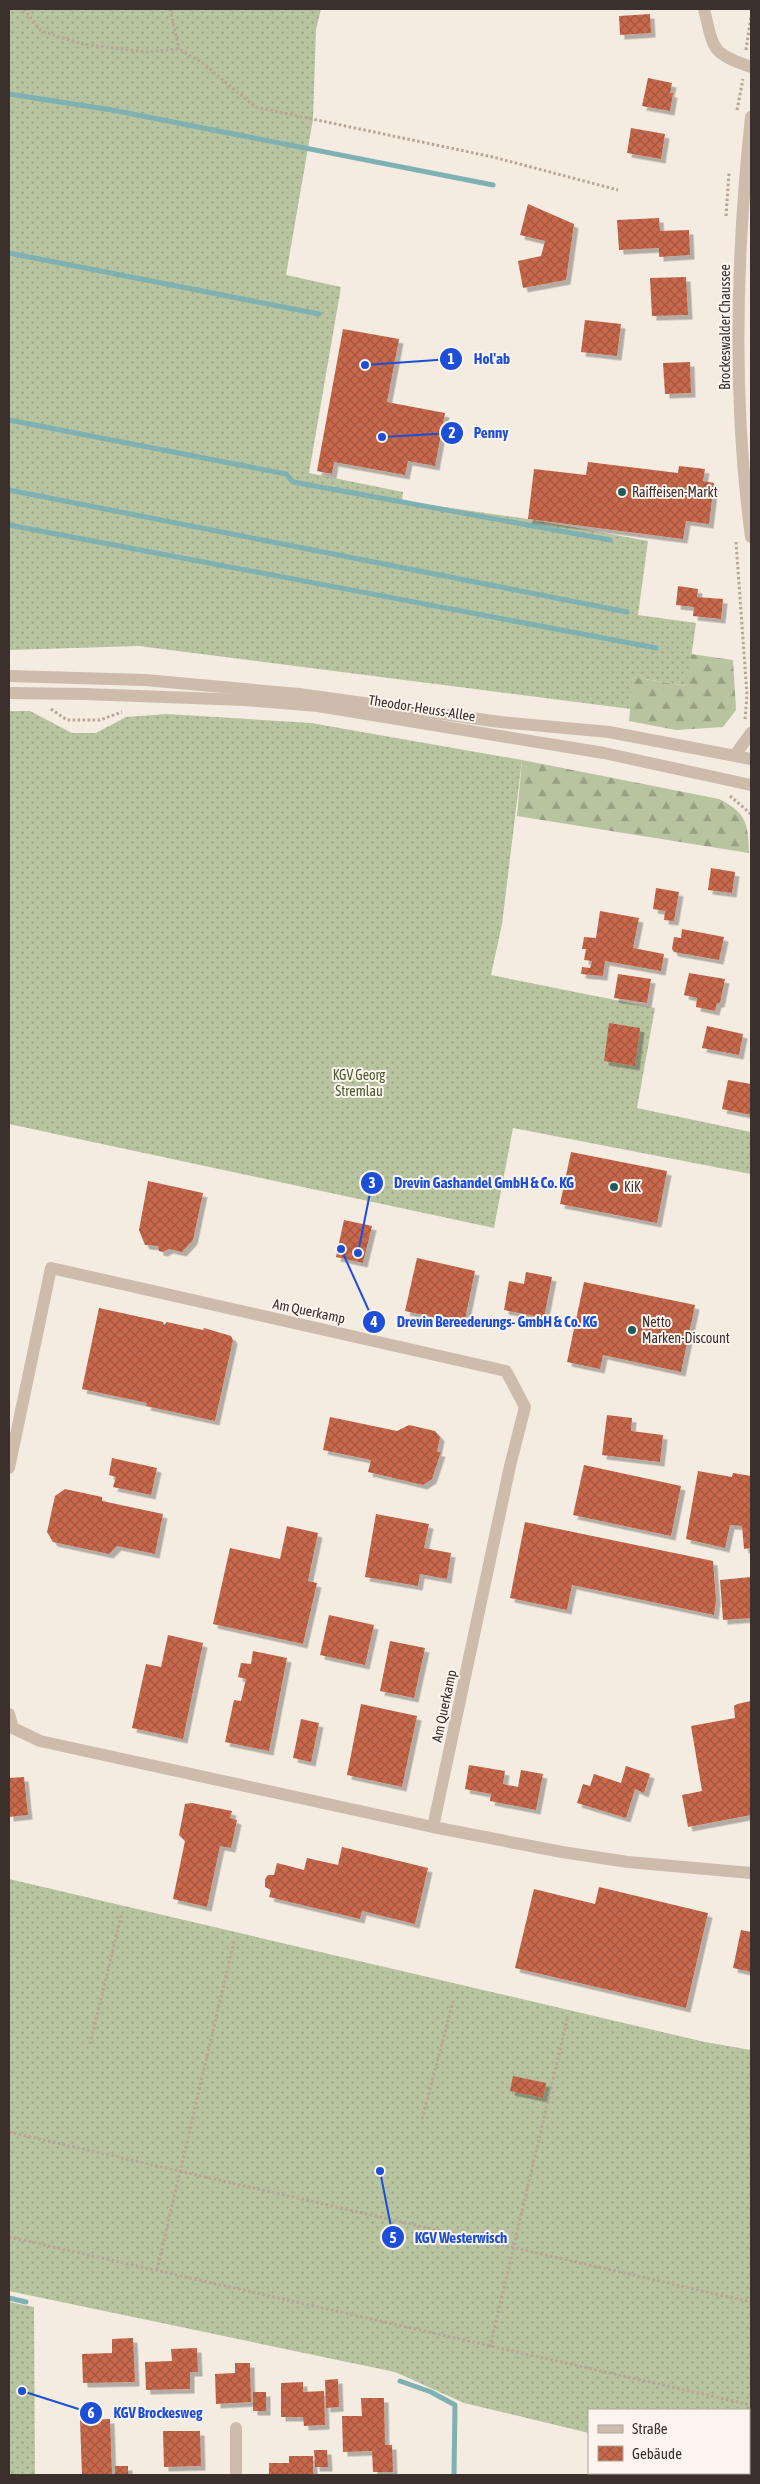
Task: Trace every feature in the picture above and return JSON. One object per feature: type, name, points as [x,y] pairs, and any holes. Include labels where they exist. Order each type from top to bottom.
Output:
[{"type":"street","points":[[704,9],[715,49],[725,58],[751,67]]},
{"type":"street","name":"Brockeswalder Chaussee","points":[[751,118],[742,201],[737,353],[751,537]]},
{"type":"street","name":"Theodor-Heuss-Allee","points":[[9,676],[145,680],[299,694],[500,722],[600,730],[751,759]]},
{"type":"street","points":[[83,677],[84,694]]},
{"type":"street","name":"Theodor-Heuss-Allee","points":[[9,693],[245,700],[318,706],[604,753],[751,785]]},
{"type":"street","points":[[735,755],[751,733]]},
{"type":"street","name":"Am Querkamp","points":[[9,1468],[51,1268],[506,1371],[525,1407],[510,1466],[433,1826]]},
{"type":"street","points":[[9,1714],[13,1728],[40,1741],[433,1826],[628,1862],[751,1873]]},
{"type":"street","points":[[236,2428],[236,2475]]},
{"type":"path","points":[[24,9],[41,31],[82,44],[146,52],[179,49],[204,64],[255,107],[492,157],[618,190]]},
{"type":"path","points":[[171,9],[179,49]]},
{"type":"path","points":[[67,720],[100,720],[124,711]]},
{"type":"path","points":[[722,795],[731,797],[751,814]]},
{"type":"path","points":[[90,2044],[122,1913]]},
{"type":"path","points":[[157,2270],[234,1941]]},
{"type":"path","points":[[422,2119],[454,1998]]},
{"type":"path","points":[[490,2347],[568,2016]]},
{"type":"path","points":[[9,2132],[751,2302]]},
{"type":"path","points":[[9,2237],[751,2405]]},
{"type":"green space","points":[[9,9],[321,9],[316,29],[313,119],[286,275],[341,287],[309,473],[403,492],[402,501],[528,519],[648,541],[638,615],[696,623],[687,686],[633,677],[631,709],[139,646],[9,650]]},
{"type":"green space","points":[[691,654],[733,660],[736,710],[723,727],[676,730],[629,721],[633,677],[686,686]]},
{"type":"green space","name":"KGV Georg Stremlau","points":[[9,711],[30,711],[72,733],[96,733],[126,717],[167,714],[311,723],[522,760],[502,924],[491,975],[655,1008],[637,1108],[751,1132],[751,1174],[513,1128],[494,1228],[9,1124]]},
{"type":"green space","points":[[522,760],[719,799],[735,809],[744,820],[748,834],[749,853],[517,816]]},
{"type":"green space","points":[[9,1879],[705,2042],[751,2050],[751,2470],[750,2409],[588,2409],[588,2433],[464,2403],[395,2372],[9,2291]]},
{"type":"green space","points":[[9,2302],[34,2307],[35,2475],[9,2475]]},
{"type":"building","points":[[650,14],[651,33],[620,35],[619,16]]},
{"type":"building","points":[[648,78],[672,83],[670,93],[673,93],[670,111],[642,106]]},
{"type":"building","points":[[631,128],[665,134],[661,159],[627,153]]},
{"type":"building","points":[[528,204],[574,224],[566,280],[523,288],[518,261],[541,256],[545,241],[520,235]]},
{"type":"building","points":[[659,218],[660,231],[689,230],[690,255],[659,257],[659,248],[619,250],[617,220]]},
{"type":"building","points":[[686,277],[688,315],[652,316],[650,278]]},
{"type":"building","points":[[585,320],[621,324],[617,356],[581,352]]},
{"type":"building","points":[[343,329],[399,339],[387,402],[445,413],[435,466],[408,461],[405,475],[334,462],[332,474],[317,471]]},
{"type":"building","points":[[690,362],[691,393],[665,394],[663,363]]},
{"type":"building","name":"Raiffeisen-Markt","points":[[588,462],[678,473],[679,466],[705,469],[703,481],[714,483],[709,524],[686,521],[683,539],[528,519],[534,469],[586,475]]},
{"type":"building","points":[[678,586],[698,589],[697,597],[723,599],[721,619],[693,616],[694,607],[676,605]]},
{"type":"building","points":[[711,868],[735,872],[732,893],[708,890]]},
{"type":"building","points":[[656,888],[679,892],[674,921],[664,920],[665,911],[653,909]]},
{"type":"building","points":[[600,911],[639,918],[633,948],[664,954],[661,971],[605,961],[603,976],[581,974],[582,967],[590,968],[592,961],[584,960],[586,949],[582,949],[584,937],[596,938]]},
{"type":"building","points":[[682,929],[724,937],[719,960],[674,952],[672,949],[674,937],[681,938]]},
{"type":"building","points":[[689,973],[725,979],[720,1003],[717,1003],[715,1011],[696,1007],[697,998],[684,995]]},
{"type":"building","points":[[618,974],[651,979],[647,1003],[614,998]]},
{"type":"building","points":[[609,1023],[640,1028],[635,1066],[604,1061]]},
{"type":"building","points":[[707,1026],[743,1034],[739,1055],[702,1048]]},
{"type":"building","points":[[728,1080],[751,1084],[751,1115],[722,1109]]},
{"type":"building","name":"KiK","points":[[571,1152],[667,1171],[657,1223],[560,1204]]},
{"type":"building","points":[[148,1181],[203,1193],[193,1240],[182,1252],[169,1249],[163,1252],[159,1251],[158,1246],[145,1245],[139,1230]]},
{"type":"building","points":[[344,1220],[372,1226],[363,1263],[336,1257]]},
{"type":"building","points":[[417,1258],[475,1271],[464,1324],[405,1311]]},
{"type":"building","points":[[526,1272],[552,1277],[544,1318],[504,1310],[509,1281],[524,1284]]},
{"type":"building","name":"Netto Marken-Discount","points":[[584,1282],[695,1305],[681,1372],[603,1355],[600,1369],[567,1362]]},
{"type":"building","points":[[99,1308],[163,1322],[164,1325],[167,1322],[203,1330],[204,1328],[231,1336],[233,1340],[215,1421],[146,1406],[147,1403],[82,1389]]},
{"type":"building","points":[[607,1415],[632,1418],[631,1431],[663,1435],[660,1462],[602,1455]]},
{"type":"building","points":[[330,1417],[397,1431],[409,1425],[435,1431],[440,1437],[437,1452],[441,1452],[432,1479],[423,1485],[368,1472],[371,1460],[323,1450]]},
{"type":"building","points":[[112,1458],[157,1468],[151,1495],[113,1487],[116,1477],[109,1475]]},
{"type":"building","points":[[584,1465],[681,1486],[671,1536],[573,1515]]},
{"type":"building","points":[[698,1471],[732,1477],[733,1473],[751,1476],[751,1548],[744,1549],[742,1526],[730,1525],[725,1548],[686,1539]]},
{"type":"building","points":[[65,1489],[102,1497],[102,1501],[163,1514],[155,1554],[117,1546],[109,1554],[53,1542],[47,1532],[55,1496]]},
{"type":"building","points":[[376,1514],[429,1524],[424,1548],[451,1553],[447,1579],[420,1574],[418,1586],[365,1577]]},
{"type":"building","points":[[525,1522],[713,1561],[716,1600],[714,1615],[572,1585],[567,1610],[510,1598]]},
{"type":"building","points":[[287,1526],[318,1533],[308,1581],[317,1583],[303,1644],[213,1624],[230,1548],[280,1559]]},
{"type":"building","points":[[751,1577],[751,1618],[723,1620],[720,1580]]},
{"type":"building","points":[[329,1615],[374,1625],[365,1665],[320,1655]]},
{"type":"building","points":[[168,1635],[203,1643],[183,1739],[132,1728],[146,1664],[161,1667]]},
{"type":"building","points":[[390,1641],[425,1648],[414,1698],[380,1691]]},
{"type":"building","points":[[253,1651],[287,1658],[269,1751],[225,1742],[234,1700],[241,1701],[246,1679],[238,1677],[241,1663],[251,1664]]},
{"type":"building","points":[[751,1701],[751,1815],[688,1827],[682,1795],[702,1791],[691,1726],[735,1718],[734,1706]]},
{"type":"building","points":[[361,1704],[417,1716],[402,1787],[347,1775]]},
{"type":"building","points":[[301,1719],[319,1723],[311,1762],[293,1758]]},
{"type":"building","points":[[469,1765],[505,1771],[503,1784],[518,1787],[521,1770],[543,1774],[536,1810],[490,1801],[491,1794],[465,1789]]},
{"type":"building","points":[[626,1766],[650,1774],[644,1793],[635,1789],[626,1818],[577,1803],[583,1784],[590,1786],[594,1774],[621,1783]]},
{"type":"building","points":[[24,1777],[28,1815],[9,1817],[9,1778]]},
{"type":"building","points":[[192,1803],[232,1811],[230,1818],[237,1820],[231,1848],[220,1846],[207,1907],[173,1899],[185,1841],[179,1835],[185,1804]]},
{"type":"building","points":[[342,1847],[428,1868],[415,1924],[362,1911],[360,1919],[269,1897],[271,1890],[265,1887],[265,1879],[268,1875],[274,1875],[277,1863],[304,1870],[307,1858],[338,1865]]},
{"type":"building","points":[[599,1887],[708,1913],[686,2008],[515,1968],[534,1889],[595,1904]]},
{"type":"building","points":[[741,1930],[751,1932],[751,1972],[733,1968]]},
{"type":"building","points":[[513,2076],[546,2083],[543,2098],[510,2091]]},
{"type":"building","points":[[133,2338],[135,2382],[83,2383],[82,2354],[112,2353],[112,2339]]},
{"type":"building","points":[[197,2348],[198,2372],[190,2372],[190,2389],[146,2390],[145,2362],[172,2361],[171,2349]]},
{"type":"building","points":[[235,2363],[250,2363],[251,2402],[216,2404],[215,2374],[235,2373]]},
{"type":"building","points":[[338,2379],[339,2407],[326,2408],[325,2380]]},
{"type":"building","points":[[303,2382],[303,2392],[324,2391],[325,2425],[304,2426],[303,2417],[281,2417],[281,2383]]},
{"type":"building","points":[[253,2392],[266,2392],[266,2411],[253,2411]]},
{"type":"building","points":[[361,2398],[384,2398],[385,2445],[392,2445],[393,2472],[373,2472],[372,2451],[343,2452],[342,2416],[362,2416]]},
{"type":"building","points":[[110,2419],[112,2475],[82,2475],[80,2420]]},
{"type":"building","points":[[163,2431],[200,2431],[201,2466],[164,2467]]},
{"type":"building","points":[[314,2450],[327,2450],[328,2467],[315,2467]]},
{"type":"building","points":[[289,2456],[313,2456],[313,2475],[269,2475],[269,2463],[289,2463]]},
{"type":"building","points":[[115,2466],[128,2466],[128,2475],[115,2475]]},
{"type":"waterway","points":[[9,94],[112,110],[493,185]]},
{"type":"waterway","points":[[9,253],[319,314]]},
{"type":"waterway","points":[[9,420],[286,474],[293,482],[610,540]]},
{"type":"waterway","points":[[9,490],[627,612]]},
{"type":"waterway","points":[[9,525],[656,648]]},
{"type":"waterway","points":[[9,2298],[26,2302]]},
{"type":"waterway","points":[[400,2381],[431,2392],[455,2405],[454,2475]]},
{"type":"place","name":"Hol'ab","points":[[365,365]]},
{"type":"place","name":"Penny","points":[[382,437]]},
{"type":"place","name":"Raiffeisen-Markt","points":[[622,492]]},
{"type":"place","name":"KiK","points":[[614,1187]]},
{"type":"place","name":"Drevin Bereederungs- GmbH & Co. KG","points":[[341,1249]]},
{"type":"place","name":"Drevin Gashandel GmbH & Co. KG","points":[[358,1253]]},
{"type":"place","name":"Netto Marken-Discount","points":[[632,1330]]},
{"type":"place","name":"KGV Westerwisch","points":[[380,2171]]},
{"type":"place","name":"KGV Brockesweg","points":[[22,2391]]}]
